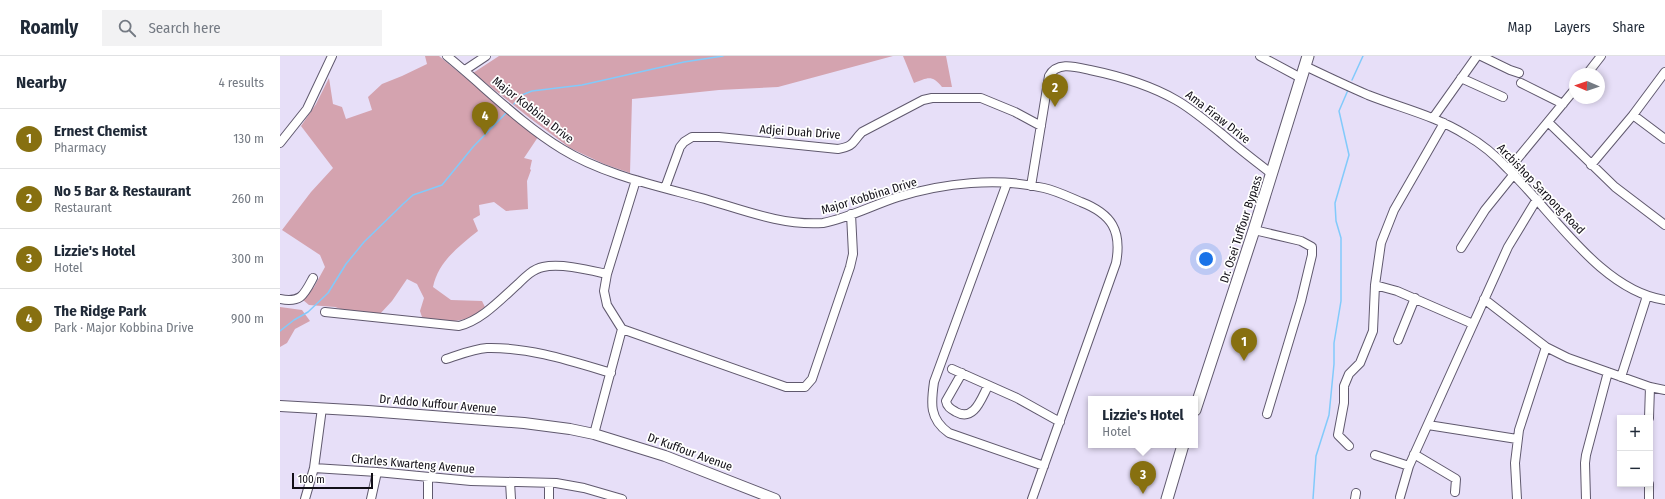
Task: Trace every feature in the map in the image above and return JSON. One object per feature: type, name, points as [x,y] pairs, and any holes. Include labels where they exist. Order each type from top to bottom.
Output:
[{"type":"highway","name":"Dr. Osei Tuffour Bypass","points":[[1198,401],[1307,61]]},
{"type":"highway","points":[[1167,499],[1182,448]]},
{"type":"main road","name":"Dr Addo Kuffour Avenue","points":[[280,406],[524,423],[594,434]]},
{"type":"main road","name":"Dr Kuffour Avenue","points":[[594,434],[665,456],[775,499]]},
{"type":"street","points":[[280,143],[307,109],[332,56]]},
{"type":"street","name":"Major Kobbina Drive","points":[[447,56],[547,139],[580,160],[636,180],[771,218],[813,224],[823,223],[898,197],[944,186],[1007,183],[1045,188],[1066,195],[1093,207],[1107,217],[1117,236],[1116,263],[1032,499]]},
{"type":"street","points":[[465,70],[486,56]]},
{"type":"street","points":[[1260,56],[1301,78]]},
{"type":"street","points":[[1433,118],[1477,56]]},
{"type":"street","points":[[1481,56],[1519,73]]},
{"type":"street","points":[[1591,68],[1597,57]]},
{"type":"street","name":"Arcbishop Sarpong Road","points":[[1307,61],[1368,95],[1433,118],[1477,142],[1511,172],[1580,248],[1607,273],[1647,296],[1665,300]]},
{"type":"street","name":"Ama Firaw Drive","points":[[1031,186],[1049,76],[1055,68],[1072,66],[1106,73],[1144,85],[1175,99],[1193,111],[1272,174]]},
{"type":"street","points":[[1591,165],[1633,115],[1665,72]]},
{"type":"street","points":[[1461,78],[1503,97]]},
{"type":"street","points":[[1520,83],[1563,104]]},
{"type":"street","points":[[1461,248],[1511,172],[1569,96]]},
{"type":"street","name":"Adjei Duah Drive","points":[[665,188],[680,147],[684,142],[692,137],[719,137],[838,149],[855,143],[862,132],[923,100],[932,98],[968,97],[989,100],[1040,126]]},
{"type":"street","points":[[1633,115],[1665,139]]},
{"type":"street","points":[[1548,122],[1591,165],[1620,191],[1665,225]]},
{"type":"street","points":[[1349,446],[1338,435],[1344,403],[1344,386],[1350,374],[1360,363],[1373,331],[1375,285],[1380,248],[1392,215],[1444,123]]},
{"type":"street","points":[[636,180],[607,274],[604,291],[605,299],[622,329],[786,387],[805,387],[812,378],[850,267],[853,254],[851,214]]},
{"type":"street","points":[[1007,183],[934,382],[932,412],[934,418],[949,432],[1044,466]]},
{"type":"street","points":[[1400,497],[1414,454],[1508,246],[1537,200]]},
{"type":"street","points":[[1254,230],[1301,241],[1312,247],[1312,255],[1301,301],[1267,414]]},
{"type":"street","points":[[325,312],[459,326],[473,321],[491,308],[528,274],[537,268],[550,266],[566,267],[607,274]]},
{"type":"street","points":[[280,300],[289,301],[298,299],[304,295],[313,278]]},
{"type":"street","points":[[1375,285],[1415,298],[1473,324]]},
{"type":"street","points":[[1621,377],[1647,296]]},
{"type":"street","points":[[1398,340],[1415,298]]},
{"type":"street","points":[[1484,299],[1546,347],[1574,361],[1650,387],[1665,390]]},
{"type":"street","points":[[594,434],[622,329]]},
{"type":"street","points":[[1517,499],[1515,463],[1517,439],[1534,380],[1546,347]]},
{"type":"street","points":[[446,359],[487,348],[559,358],[611,373]]},
{"type":"street","points":[[952,369],[1017,398],[1060,422]]},
{"type":"street","points":[[1586,499],[1586,456],[1608,372]]},
{"type":"street","points":[[962,373],[946,401],[947,406],[950,409],[961,415],[968,415],[974,411],[988,386]]},
{"type":"street","points":[[1649,415],[1650,387]]},
{"type":"street","points":[[305,499],[314,468],[322,408]]},
{"type":"street","points":[[1428,425],[1517,439]]},
{"type":"street","points":[[1414,454],[1444,473],[1454,477],[1456,479],[1455,492]]},
{"type":"street","points":[[1375,455],[1409,466]]},
{"type":"street","name":"Charles Kwarteng Avenue","points":[[314,468],[377,472],[428,478],[549,483],[567,485],[600,496],[622,499]]},
{"type":"street","points":[[370,499],[377,472]]},
{"type":"street","points":[[428,478],[428,499]]},
{"type":"street","points":[[510,482],[511,499]]},
{"type":"street","points":[[549,483],[549,499]]},
{"type":"street","points":[[1649,487],[1649,499]]},
{"type":"shaded area","points":[[425,56],[439,56],[538,137],[524,158],[532,160],[531,170],[527,181],[528,209],[506,211],[494,202],[479,205],[480,215],[473,219],[478,231],[444,262],[439,270],[433,287],[451,300],[482,301],[485,307],[475,315],[456,321],[433,321],[427,319],[422,317],[420,311],[424,298],[417,284],[407,279],[392,301],[379,315],[352,313],[335,307],[309,305],[303,300],[314,287],[325,267],[320,255],[282,230],[311,192],[333,168],[301,126],[316,104],[329,78],[333,104],[342,107],[346,119],[372,110],[368,97],[382,84],[427,64]]},
{"type":"shaded area","points":[[499,56],[893,56],[778,87],[719,90],[632,99],[630,173],[604,164],[570,148],[473,73]]},
{"type":"shaded area","points":[[903,56],[946,56],[952,87],[942,87],[935,80],[929,78],[914,83]]},
{"type":"shaded area","points":[[280,307],[302,310],[310,321],[295,329],[287,343],[280,347]]},
{"type":"waterway","points":[[514,104],[522,95],[532,91],[582,85],[684,62],[723,56]]},
{"type":"waterway","points":[[1352,80],[1363,56]]},
{"type":"waterway","points":[[1313,499],[1316,456],[1329,415],[1334,364],[1334,343],[1341,301],[1341,238],[1336,221],[1335,203],[1349,155],[1339,111],[1348,90]]},
{"type":"waterway","points":[[280,331],[294,320],[308,312],[328,293],[346,264],[364,242],[403,204],[413,195],[442,185],[473,147],[507,112]]},
{"type":"place","name":"No 5 Bar & Restaurant","points":[[1055,107]]},
{"type":"place","name":"The Ridge Park","points":[[485,135]]},
{"type":"place","name":"Ernest Chemist","points":[[1244,361]]},
{"type":"place","name":"Lizzie's Hotel","points":[[1143,494]]}]
